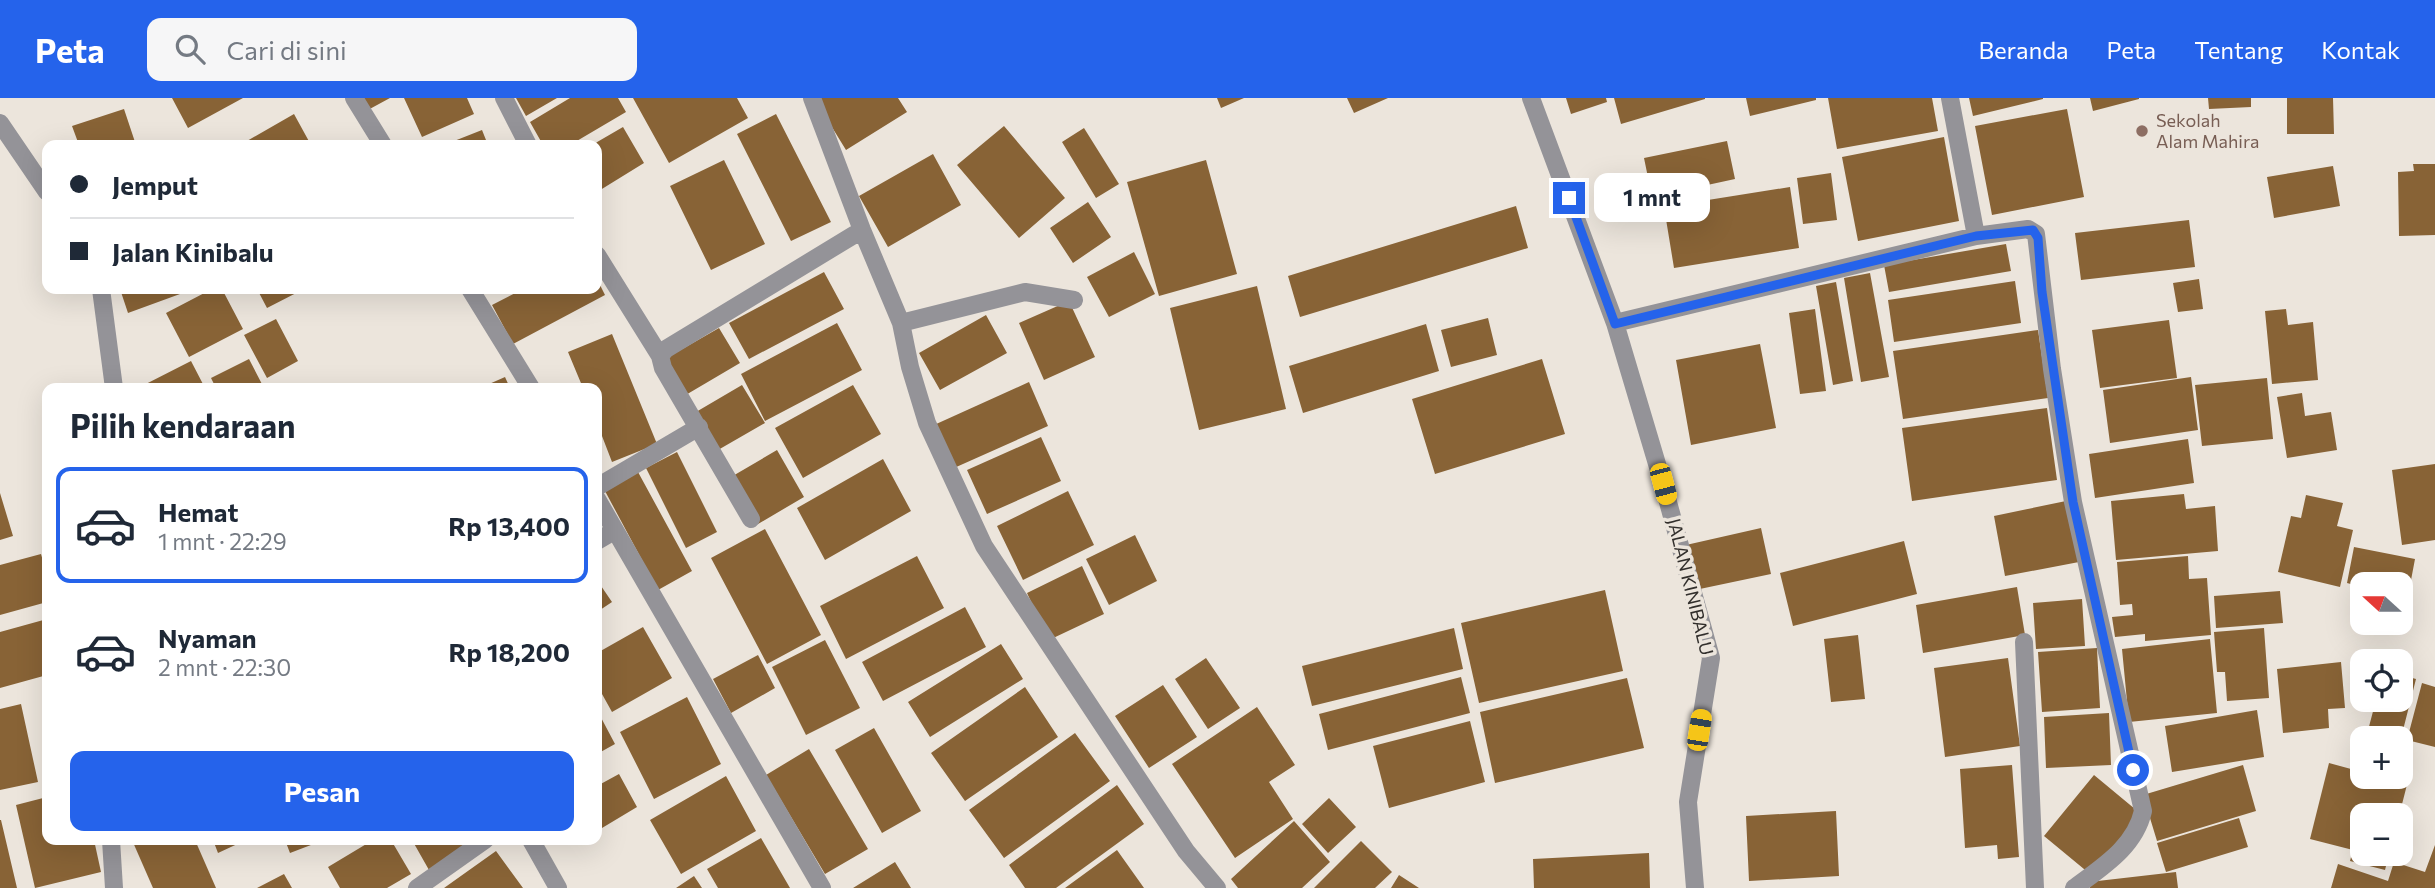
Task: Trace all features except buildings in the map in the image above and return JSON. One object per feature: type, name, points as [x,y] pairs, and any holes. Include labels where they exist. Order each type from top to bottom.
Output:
[{"type":"street","points":[[354,98],[380,140]]},
{"type":"street","points":[[504,98],[525,140]]},
{"type":"street","points":[[812,98],[901,323],[926,424],[984,546],[1186,851],[1217,888]]},
{"type":"street","name":"JALAN KINIBALU","points":[[1531,98],[1615,324],[1711,658],[1688,802],[1695,888]]},
{"type":"street","points":[[1950,98],[1976,236]]},
{"type":"street","points":[[2,132],[42,185]]},
{"type":"street","points":[[660,356],[666,349],[862,230]]},
{"type":"street","points":[[1615,324],[1976,236],[2033,230],[2038,238],[2042,292],[2073,502],[2143,811],[2140,825],[2132,839],[2109,863],[2074,888]]},
{"type":"street","points":[[602,263],[660,356],[663,368],[751,519]]},
{"type":"street","points":[[901,323],[1025,292],[1073,300]]},
{"type":"street","points":[[101,294],[113,383]]},
{"type":"street","points":[[473,294],[528,383]]},
{"type":"street","points":[[602,484],[699,427]]},
{"type":"street","points":[[602,508],[822,888]]},
{"type":"street","points":[[602,538],[614,531]]},
{"type":"street","points":[[2024,642],[2035,888]]},
{"type":"street","points":[[111,845],[114,888]]},
{"type":"street","points":[[417,888],[478,845]]},
{"type":"street","points":[[534,845],[558,888]]},
{"type":"place","name":"Sekolah Alam Mahira","points":[[2142,131]]},
{"type":"route","points":[[1569,198],[1615,324],[1976,236],[2033,230],[2038,238],[2052,369],[2073,502],[2133,770]]}]
